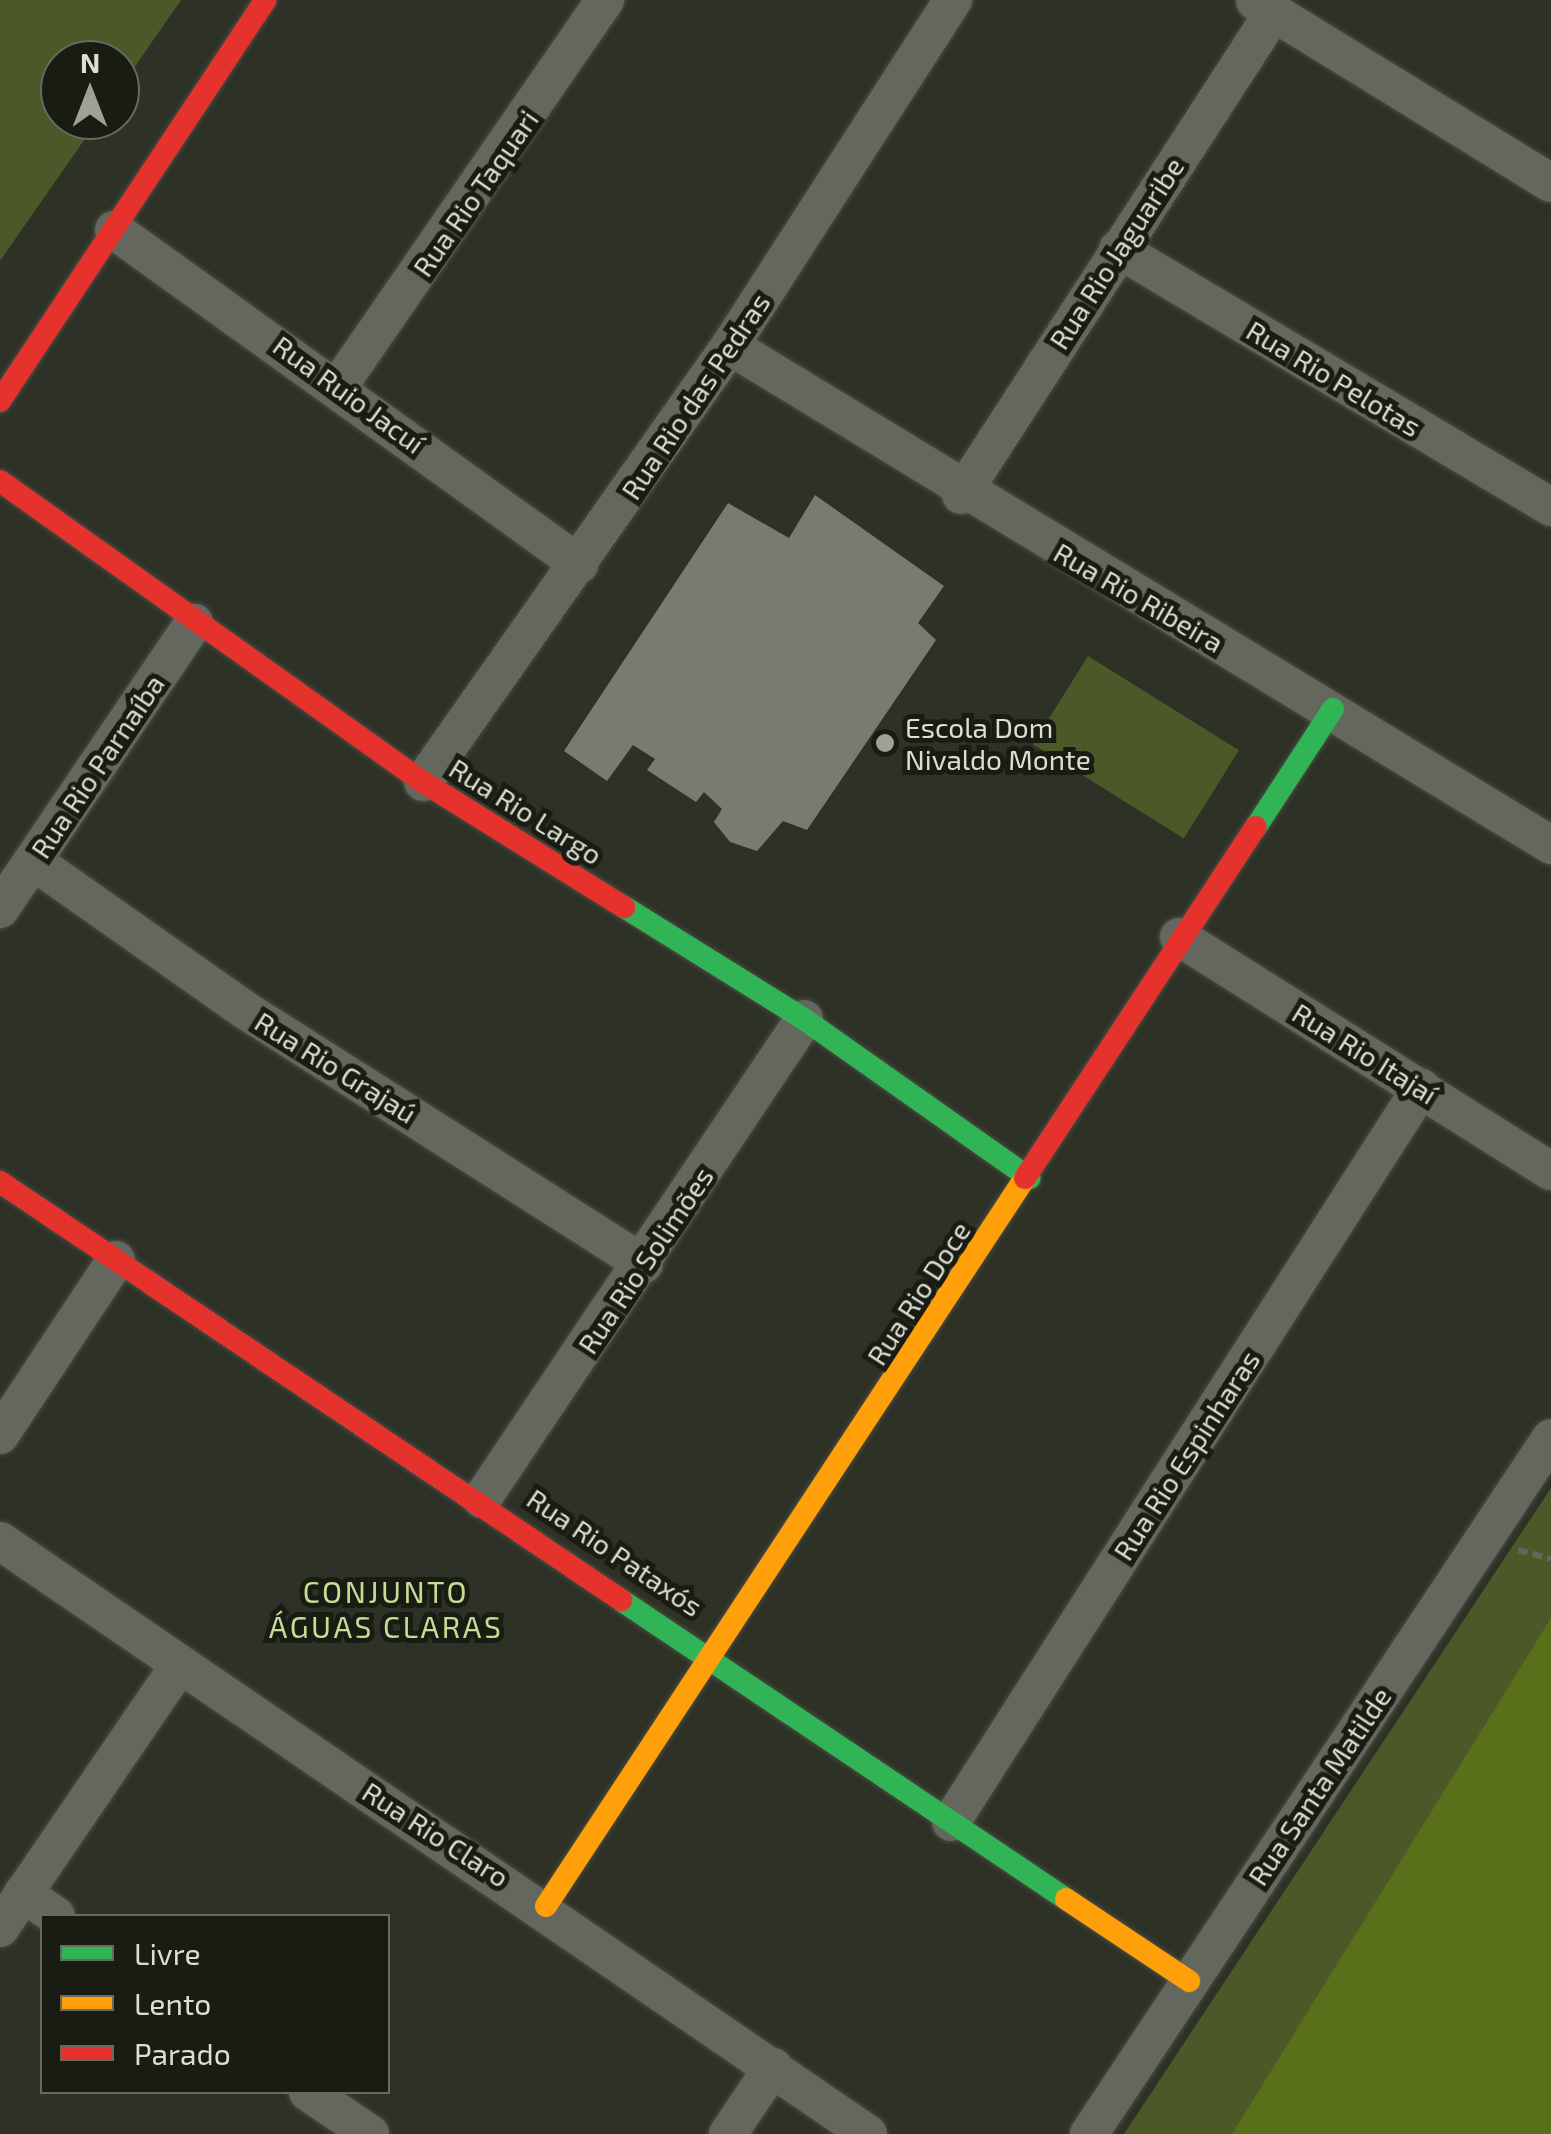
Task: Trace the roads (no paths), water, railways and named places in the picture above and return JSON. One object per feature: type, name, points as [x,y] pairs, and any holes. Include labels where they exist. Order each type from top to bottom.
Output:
[{"type":"street","points":[[0,402],[265,0]]},
{"type":"street","name":"Rua Rio Taquari","points":[[340,384],[606,0]]},
{"type":"street","name":"Rua Rio das Pedras","points":[[423,782],[730,346],[954,0]]},
{"type":"street","points":[[1263,6],[1551,183]]},
{"type":"street","name":"Rua Rio Jaguaribe","points":[[961,495],[1118,249],[1263,6]]},
{"type":"street","name":"Rua Ruio Jacuí","points":[[114,230],[340,384],[579,564]]},
{"type":"street","name":"Rua Rio Pelotas","points":[[1118,249],[1551,507]]},
{"type":"street","name":"Rua Rio Ribeira","points":[[730,346],[961,495],[1333,709],[1551,845]]},
{"type":"street","name":"Rua Rio Largo","points":[[0,480],[194,623],[423,782],[804,1019],[1029,1178]]},
{"type":"street","name":"Rua Rio Parnaíba","points":[[0,909],[194,623]]},
{"type":"street","name":"Rua Rio Doce","points":[[546,1906],[1029,1178],[1179,937],[1333,709]]},
{"type":"street","name":"Rua Rio Grajaú","points":[[34,861],[245,1010],[644,1264]]},
{"type":"street","name":"Rua Rio Itajaí","points":[[1179,937],[1551,1171]]},
{"type":"street","name":"Rua Rio Solimões","points":[[482,1498],[644,1264],[804,1019]]},
{"type":"street","name":"Rua Rio Espinharas","points":[[951,1822],[1422,1088]]},
{"type":"street","name":"Rua Rio Pataxós","points":[[0,1182],[482,1498],[1189,1981]]},
{"type":"street","points":[[0,1435],[116,1260]]},
{"type":"street","name":"Rua Santa Matilde","points":[[1089,2134],[1551,1438]]},
{"type":"street","name":"Rua Rio Claro","points":[[0,1541],[178,1667],[546,1906],[868,2134]]},
{"type":"street","points":[[0,1928],[178,1667]]},
{"type":"street","points":[[22,1894],[53,1914]]},
{"type":"street","points":[[728,2134],[773,2067]]},
{"type":"street","points":[[311,2094],[370,2134]]},
{"type":"place","name":"Escola Dom Nivaldo Monte","points":[[885,743]]},
{"type":"district","name":"CONJUNTO ÁGUAS CLARAS","points":[[386,1608]]}]
